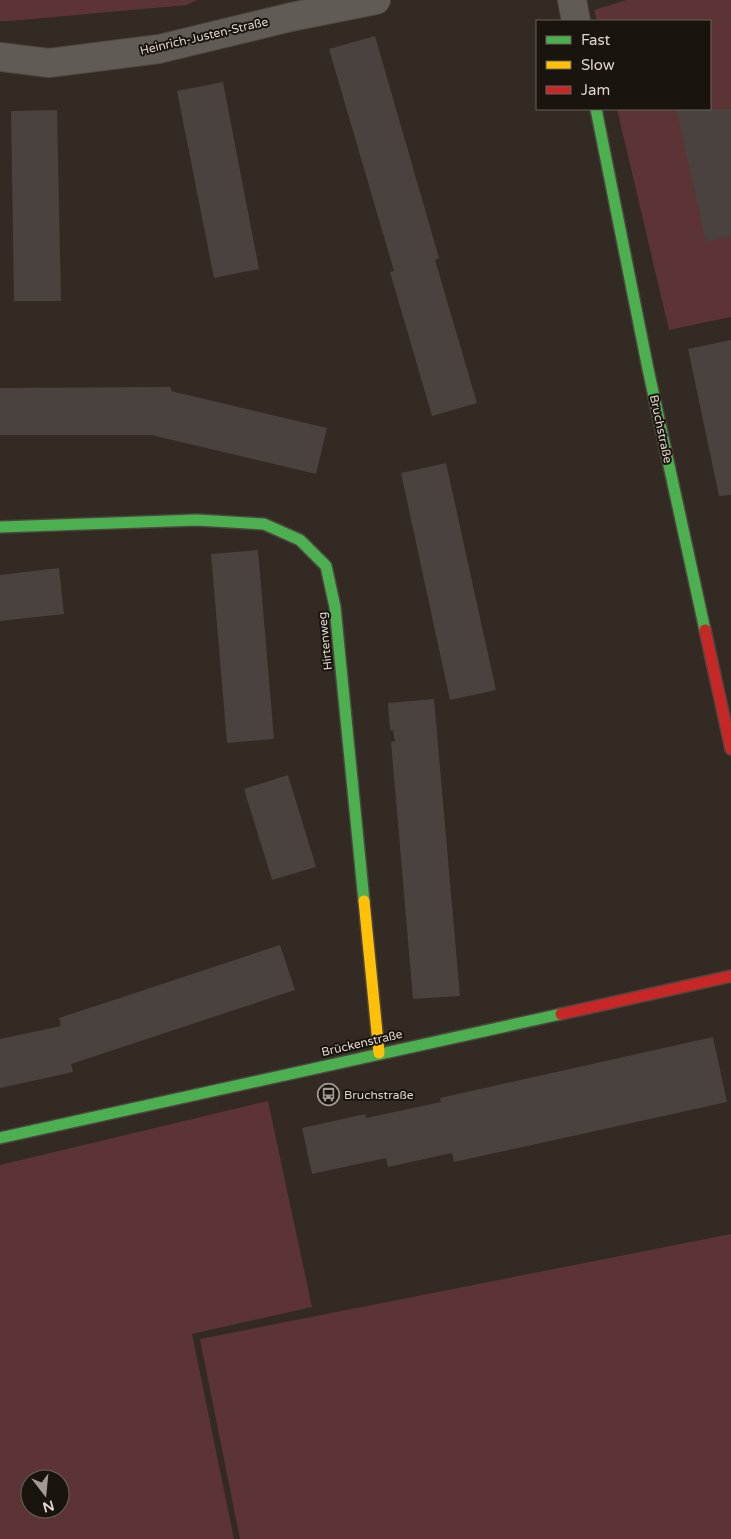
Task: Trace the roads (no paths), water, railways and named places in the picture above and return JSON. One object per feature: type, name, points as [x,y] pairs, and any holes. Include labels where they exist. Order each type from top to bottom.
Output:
[{"type":"street","name":"Heinrich-Justen-Straße","points":[[0,57],[49,63],[159,49],[291,17],[376,0]]},
{"type":"street","points":[[572,0],[576,20]]},
{"type":"street","name":"Bruchstraße","points":[[596,110],[650,379],[731,749]]},
{"type":"street","name":"Hirtenweg","points":[[0,527],[197,520],[264,524],[300,540],[326,566],[336,607],[379,1053]]},
{"type":"street","name":"Brückenstraße","points":[[0,1138],[731,976]]},
{"type":"place","name":"Bruchstraße","points":[[328,1095]]}]
